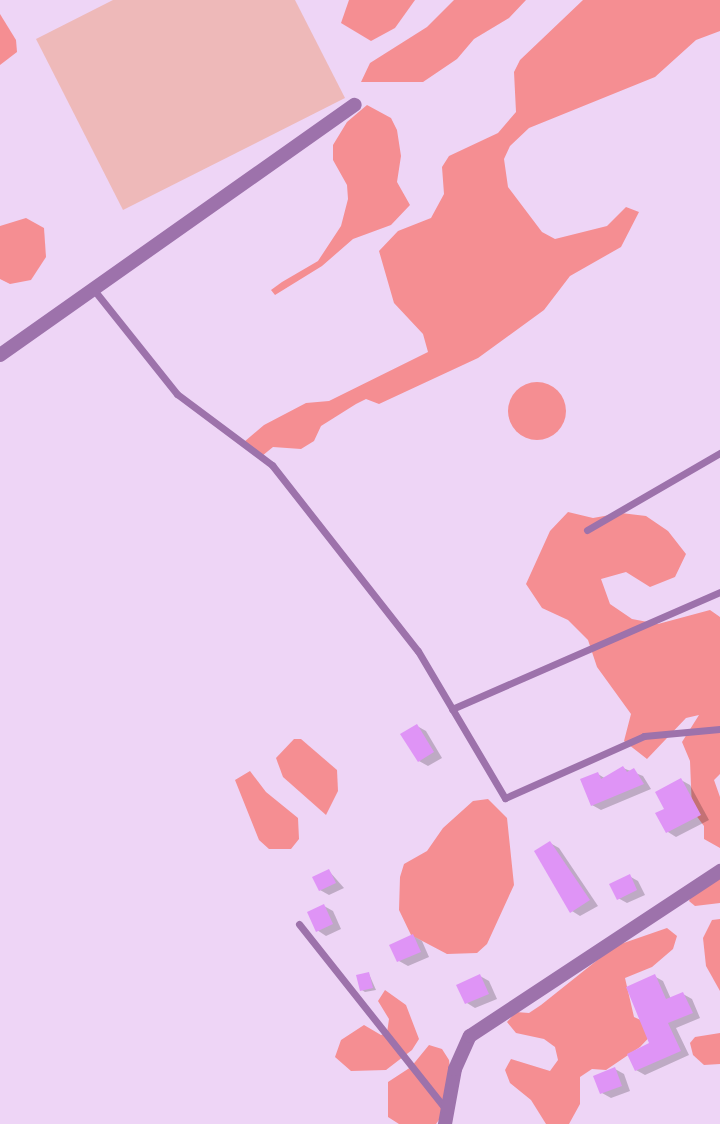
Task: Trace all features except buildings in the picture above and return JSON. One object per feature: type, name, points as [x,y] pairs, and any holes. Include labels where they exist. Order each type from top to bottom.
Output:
[{"type":"street","points":[[0,355],[355,105]]},
{"type":"street","points":[[447,1118],[460,1052],[470,1036],[720,871]]},
{"type":"lane","points":[[94,290],[177,394],[272,465],[418,651],[505,798],[644,736],[720,729]]},
{"type":"lane","points":[[587,530],[720,453]]},
{"type":"lane","points":[[452,709],[720,592]]},
{"type":"lane","points":[[299,924],[447,1118]]},
{"type":"shaded area","points":[[113,0],[295,0],[345,98],[123,210],[36,39]]},
{"type":"shaded area","points":[[349,0],[415,0],[395,28],[371,41],[341,23]]},
{"type":"shaded area","points":[[454,0],[526,0],[509,18],[474,39],[457,59],[423,82],[361,82],[370,63],[427,27]]},
{"type":"shaded area","points":[[583,0],[720,0],[720,31],[696,40],[655,77],[529,128],[510,146],[504,159],[508,187],[542,232],[555,239],[607,226],[626,207],[639,212],[621,247],[570,276],[544,310],[478,358],[379,404],[366,399],[356,404],[321,426],[314,441],[301,449],[273,447],[262,456],[244,442],[264,425],[306,403],[329,401],[428,352],[423,334],[394,303],[379,251],[398,231],[431,218],[444,194],[442,167],[449,156],[498,133],[516,112],[514,72],[520,60]]},
{"type":"shaded area","points":[[0,14],[16,40],[17,52],[0,65]]},
{"type":"shaded area","points":[[367,105],[391,118],[397,130],[401,156],[397,182],[410,205],[391,225],[353,239],[322,266],[275,295],[271,290],[318,261],[341,226],[348,199],[347,185],[333,160],[333,145],[347,122]]},
{"type":"shaded area","points":[[26,218],[44,228],[46,257],[31,280],[10,284],[0,279],[0,226]]},
{"type":"shaded area","points":[[531,382],[543,382],[558,390],[566,405],[566,417],[558,432],[543,440],[531,440],[516,432],[508,417],[508,405],[516,390]]},
{"type":"shaded area","points":[[568,512],[593,518],[621,513],[646,516],[668,531],[686,554],[675,577],[650,587],[626,572],[601,579],[610,604],[632,619],[658,624],[710,610],[720,617],[720,774],[714,780],[720,797],[720,848],[704,839],[704,826],[692,810],[690,761],[682,742],[699,715],[686,718],[647,759],[624,741],[631,714],[597,667],[588,640],[568,620],[542,608],[526,584],[550,531]]},
{"type":"shaded area","points":[[294,739],[301,739],[337,770],[338,791],[326,815],[283,777],[276,758]]},
{"type":"shaded area","points":[[250,771],[266,792],[298,818],[299,839],[291,849],[269,849],[259,840],[235,780]]},
{"type":"shaded area","points":[[488,799],[507,818],[514,885],[487,944],[477,953],[447,954],[411,935],[399,910],[400,877],[404,864],[427,851],[443,828],[473,801]]},
{"type":"shaded area","points":[[720,878],[720,903],[695,906],[689,901],[697,882]]},
{"type":"shaded area","points":[[720,919],[720,991],[706,966],[703,938],[712,920]]},
{"type":"shaded area","points":[[667,928],[677,936],[673,949],[652,967],[625,978],[634,1017],[658,1028],[640,1047],[606,1070],[592,1069],[580,1077],[580,1104],[569,1124],[546,1124],[531,1100],[510,1083],[505,1070],[511,1059],[550,1071],[558,1060],[555,1047],[544,1039],[516,1033],[507,1022],[516,1012],[529,1013],[541,1005],[615,946]]},
{"type":"shaded area","points":[[385,990],[406,1005],[419,1039],[412,1050],[386,1070],[351,1071],[335,1057],[341,1040],[364,1025],[381,1035],[387,1033],[389,1019],[378,1001]]},
{"type":"shaded area","points":[[720,1033],[720,1064],[704,1065],[693,1055],[690,1043],[695,1037]]},
{"type":"shaded area","points":[[429,1045],[442,1049],[449,1060],[452,1087],[444,1113],[436,1124],[399,1124],[388,1117],[388,1082],[411,1067]]}]
